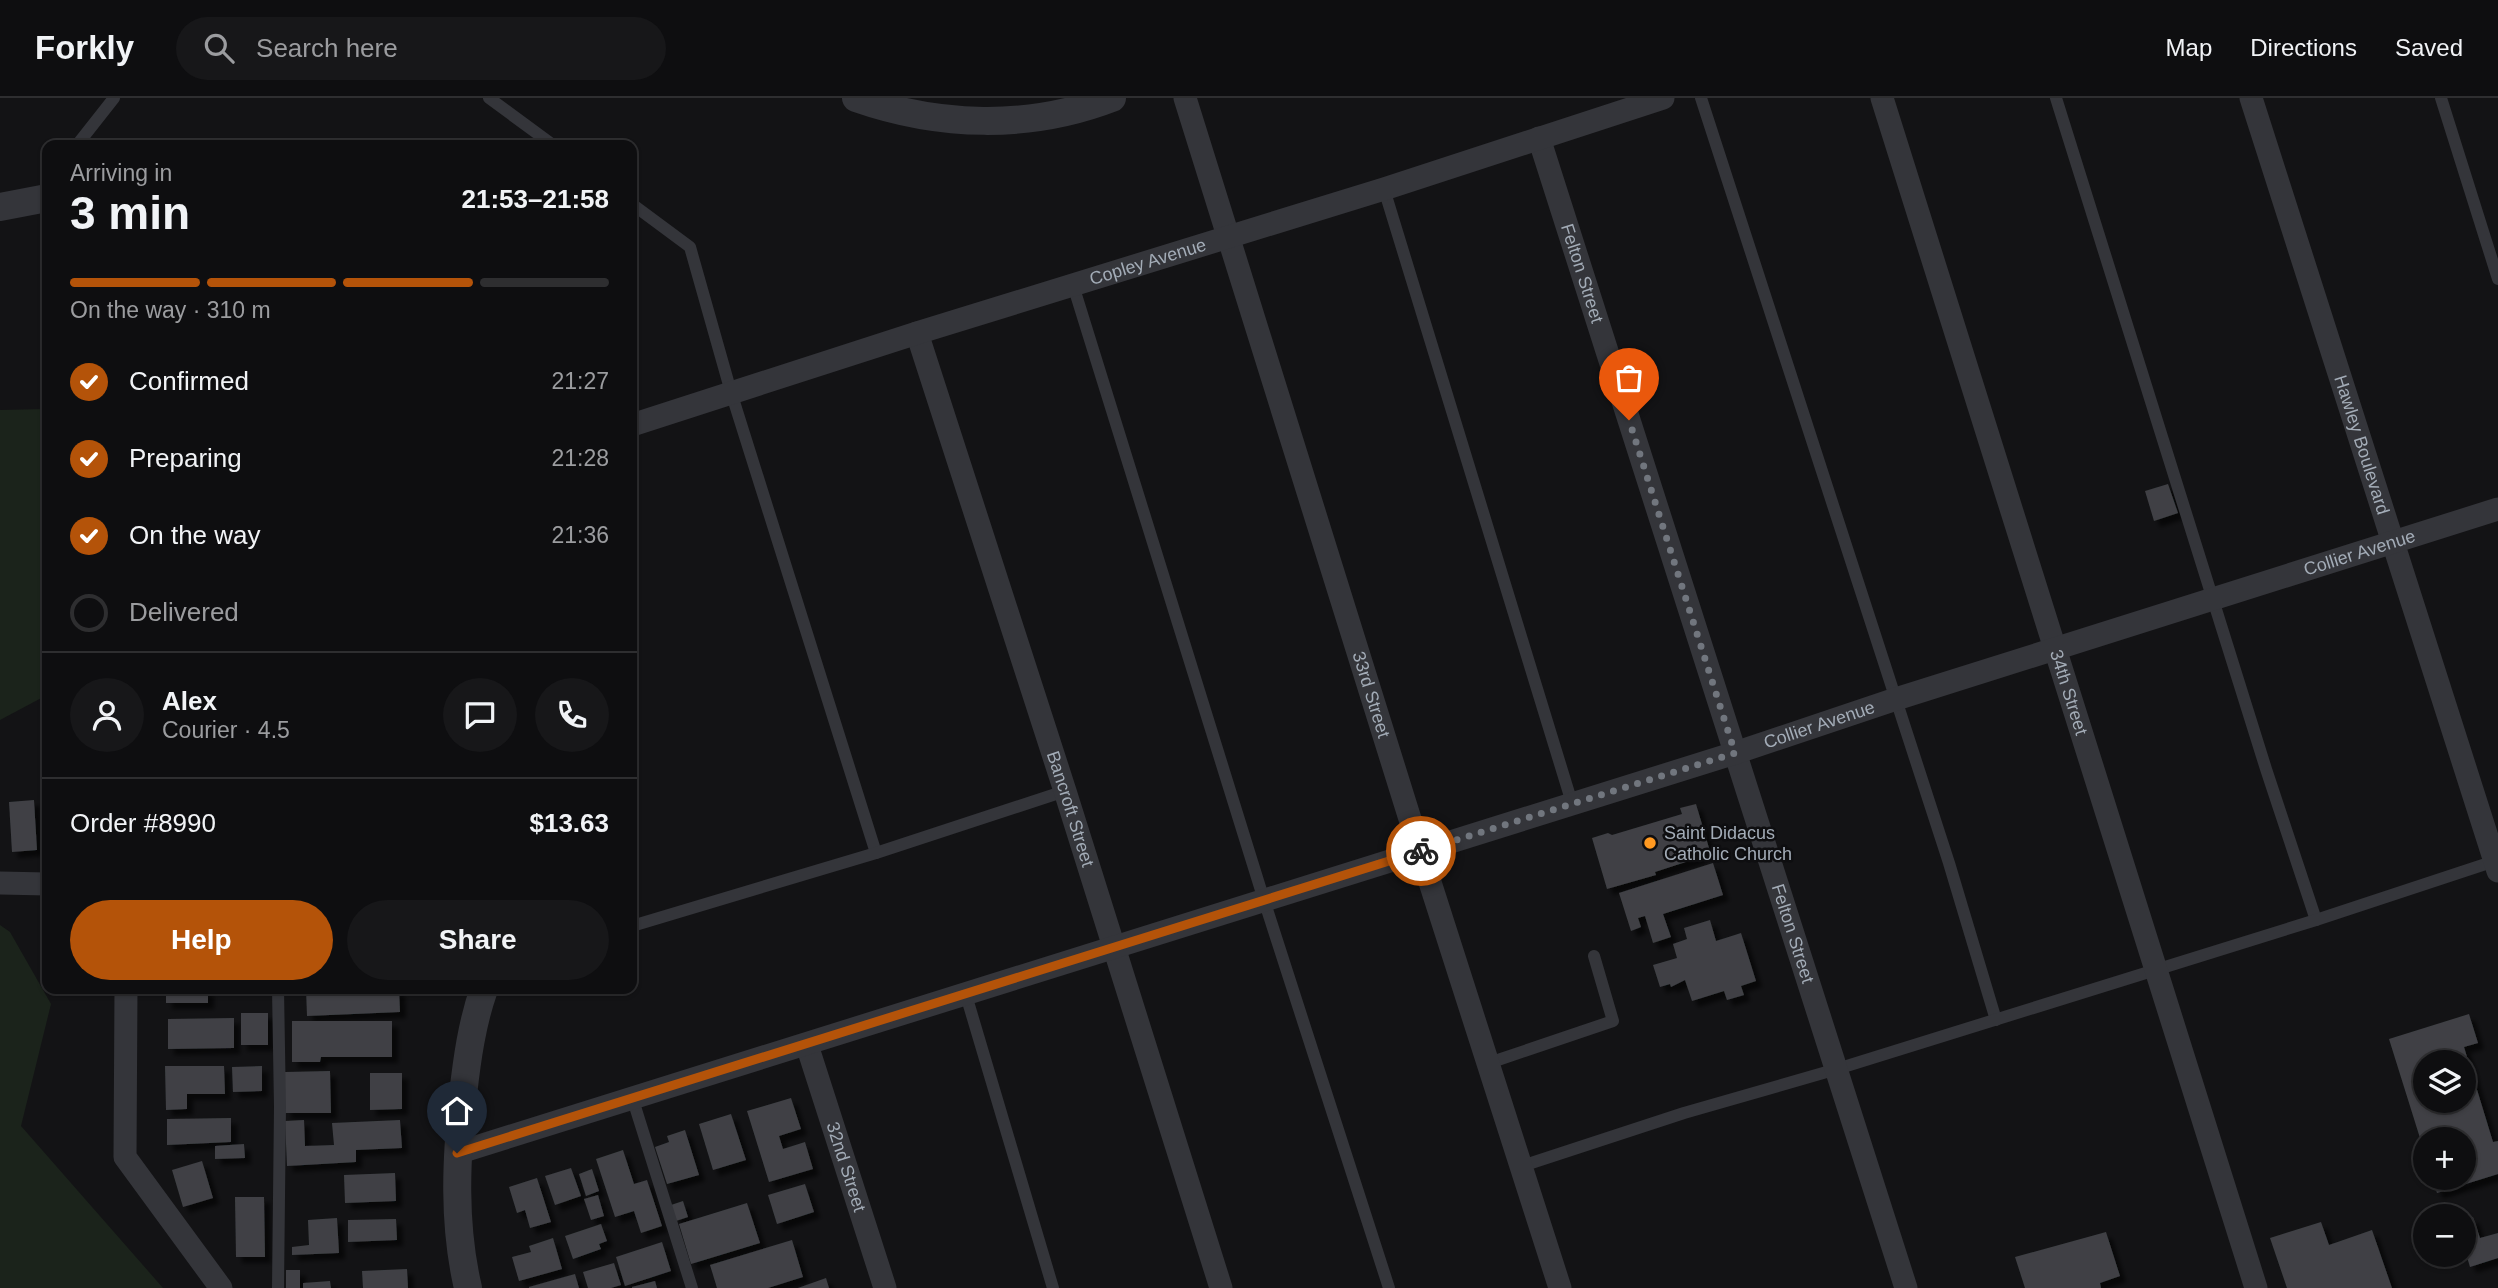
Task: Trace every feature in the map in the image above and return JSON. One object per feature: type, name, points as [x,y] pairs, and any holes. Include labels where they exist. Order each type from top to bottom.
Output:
[{"type":"street","points":[[856,98],[891,110],[962,121],[1013,121],[1067,113],[1112,98]]},
{"type":"street","name":"33rd Street","points":[[1185,98],[1420,851],[1560,1288]]},
{"type":"street","name":"Copley Avenue","points":[[637,423],[918,333],[1230,238],[1663,98]]},
{"type":"street","name":"34th Street","points":[[1882,98],[2256,1288]]},
{"type":"street","name":"Hawley Boulevard","points":[[2251,98],[2497,864]]},
{"type":"street","name":"Felton Street","points":[[1539,138],[1906,1288]]},
{"type":"street","points":[[0,207],[42,197]]},
{"type":"street","name":"Bancroft Street","points":[[918,333],[1221,1288]]},
{"type":"street","name":"Collier Avenue","points":[[457,1153],[1735,753],[1896,699],[2498,509]]},
{"type":"street","points":[[0,883],[42,884]]},
{"type":"street","points":[[126,994],[125,1157],[221,1288]]},
{"type":"street","points":[[468,1288],[460,1225],[457,1153],[468,1055],[483,994]]},
{"type":"street","name":"32nd Street","points":[[807,1045],[885,1288]]},
{"type":"lane","points":[[82,140],[114,98]]},
{"type":"lane","points":[[489,98],[546,140]]},
{"type":"lane","points":[[1701,98],[1896,699],[1996,1020]]},
{"type":"lane","points":[[2056,98],[2212,599],[2316,920]]},
{"type":"lane","points":[[2441,98],[2498,279]]},
{"type":"lane","points":[[1384,189],[1572,803]]},
{"type":"lane","points":[[637,208],[690,247],[732,392],[876,853]]},
{"type":"lane","points":[[1073,285],[1264,900],[1389,1288]]},
{"type":"lane","points":[[637,925],[876,853],[1065,791]]},
{"type":"lane","points":[[1522,1166],[1684,1113],[1837,1069],[2497,864]]},
{"type":"lane","points":[[1489,1063],[1613,1021],[1594,956]]},
{"type":"lane","points":[[278,994],[278,1288]]},
{"type":"lane","points":[[966,995],[1053,1288]]},
{"type":"lane","points":[[633,1100],[692,1288]]},
{"type":"shaded area","points":[[42,409],[42,698],[0,720],[0,410]]},
{"type":"shaded area","points":[[0,925],[10,932],[42,988],[42,994],[45,994],[51,1004],[21,1126],[163,1288],[0,1288]]},
{"type":"building","points":[[2168,484],[2178,513],[2154,521],[2145,491]]},
{"type":"building","points":[[34,800],[37,850],[12,852],[9,802]]},
{"type":"building","name":"Saint Didacus Catholic Church","points":[[1696,804],[1709,848],[1699,850],[1701,857],[1655,872],[1656,875],[1607,889],[1592,838],[1608,833],[1612,835],[1682,814],[1680,808]]},
{"type":"building","points":[[1713,863],[1723,895],[1663,914],[1671,937],[1653,943],[1645,916],[1638,918],[1641,927],[1631,931],[1619,893]]},
{"type":"building","points":[[1710,920],[1716,941],[1741,933],[1756,981],[1741,986],[1744,995],[1727,1000],[1724,991],[1692,1001],[1685,980],[1671,987],[1670,984],[1660,987],[1653,965],[1677,958],[1673,944],[1687,939],[1684,928]]},
{"type":"building","points":[[166,994],[208,994],[208,1003],[166,1003]]},
{"type":"building","points":[[306,994],[399,994],[400,1012],[307,1016]]},
{"type":"building","points":[[241,1013],[268,1013],[268,1045],[241,1045]]},
{"type":"building","points":[[2469,1014],[2478,1043],[2464,1047],[2465,1050],[2413,1050],[2413,1113],[2476,1113],[2476,1086],[2493,1142],[2498,1141],[2498,1174],[2476,1181],[2476,1127],[2417,1127],[2389,1039]]},
{"type":"building","points":[[234,1018],[234,1048],[168,1049],[168,1019]]},
{"type":"building","points":[[292,1021],[392,1021],[392,1057],[321,1057],[320,1062],[292,1062]]},
{"type":"building","points":[[165,1066],[224,1066],[225,1094],[187,1094],[187,1109],[166,1110]]},
{"type":"building","points":[[262,1066],[262,1091],[233,1092],[232,1067]]},
{"type":"building","points":[[330,1071],[331,1113],[285,1113],[285,1072]]},
{"type":"building","points":[[370,1073],[402,1073],[402,1109],[370,1110]]},
{"type":"building","points":[[791,1098],[801,1129],[779,1136],[783,1149],[805,1142],[813,1169],[769,1182],[747,1111]]},
{"type":"building","points":[[731,1114],[746,1160],[713,1170],[699,1124]]},
{"type":"building","points":[[231,1118],[231,1142],[167,1145],[167,1119]]},
{"type":"building","points":[[304,1120],[305,1146],[334,1145],[332,1123],[400,1120],[402,1148],[356,1150],[356,1162],[287,1166],[285,1121]]},
{"type":"building","points":[[685,1130],[699,1175],[667,1184],[655,1147],[669,1142],[667,1136]]},
{"type":"building","points":[[244,1144],[245,1158],[215,1159],[215,1146]]},
{"type":"building","points":[[623,1150],[634,1184],[647,1180],[662,1226],[641,1233],[634,1211],[615,1217],[596,1159]]},
{"type":"building","points":[[202,1161],[213,1198],[183,1207],[172,1170]]},
{"type":"building","points":[[571,1168],[581,1196],[555,1205],[545,1176]]},
{"type":"building","points":[[592,1169],[599,1191],[586,1196],[579,1174]]},
{"type":"building","points":[[395,1173],[396,1201],[345,1203],[344,1175]]},
{"type":"building","points":[[537,1178],[551,1222],[530,1228],[525,1210],[517,1213],[509,1187]]},
{"type":"building","points":[[805,1184],[814,1212],[777,1224],[768,1195]]},
{"type":"building","points":[[598,1195],[604,1216],[591,1220],[584,1199]]},
{"type":"building","points":[[235,1197],[264,1197],[265,1257],[236,1257]]},
{"type":"building","points":[[683,1201],[688,1217],[676,1221],[671,1205]]},
{"type":"building","points":[[747,1203],[760,1243],[691,1264],[679,1224]]},
{"type":"building","points":[[337,1218],[339,1253],[292,1255],[292,1247],[309,1245],[308,1220]]},
{"type":"building","points":[[396,1219],[397,1240],[348,1242],[348,1220]]},
{"type":"building","points":[[2321,1222],[2329,1245],[2372,1230],[2392,1288],[2287,1288],[2270,1238]]},
{"type":"building","points":[[601,1224],[607,1241],[599,1244],[601,1249],[573,1259],[565,1236]]},
{"type":"building","points":[[2476,1226],[2480,1238],[2498,1233],[2498,1258],[2476,1265]]},
{"type":"building","points":[[2106,1232],[2120,1276],[2100,1283],[2101,1288],[2025,1288],[2015,1257]]},
{"type":"building","points":[[553,1238],[562,1269],[519,1281],[512,1257],[531,1252],[529,1246]]},
{"type":"building","points":[[792,1240],[803,1277],[768,1288],[717,1288],[710,1265]]},
{"type":"building","points":[[662,1242],[671,1271],[625,1286],[616,1257]]},
{"type":"building","points":[[614,1263],[621,1285],[588,1288],[583,1272]]},
{"type":"building","points":[[407,1269],[408,1288],[363,1288],[362,1271]]},
{"type":"building","points":[[286,1270],[300,1270],[300,1288],[286,1288]]},
{"type":"building","points":[[575,1274],[579,1288],[529,1288],[529,1287]]},
{"type":"building","points":[[826,1278],[829,1288],[798,1288]]},
{"type":"building","points":[[330,1281],[331,1288],[303,1288],[303,1283]]},
{"type":"building","points":[[655,1281],[657,1288],[632,1288],[632,1287]]},
{"type":"way so far","points":[[1421,851],[1735,753],[1629,420]]},
{"type":"place","name":"Saint Didacus Catholic Church","points":[[1650,843]]},
{"type":"route","points":[[457,1153],[1421,851]]}]
